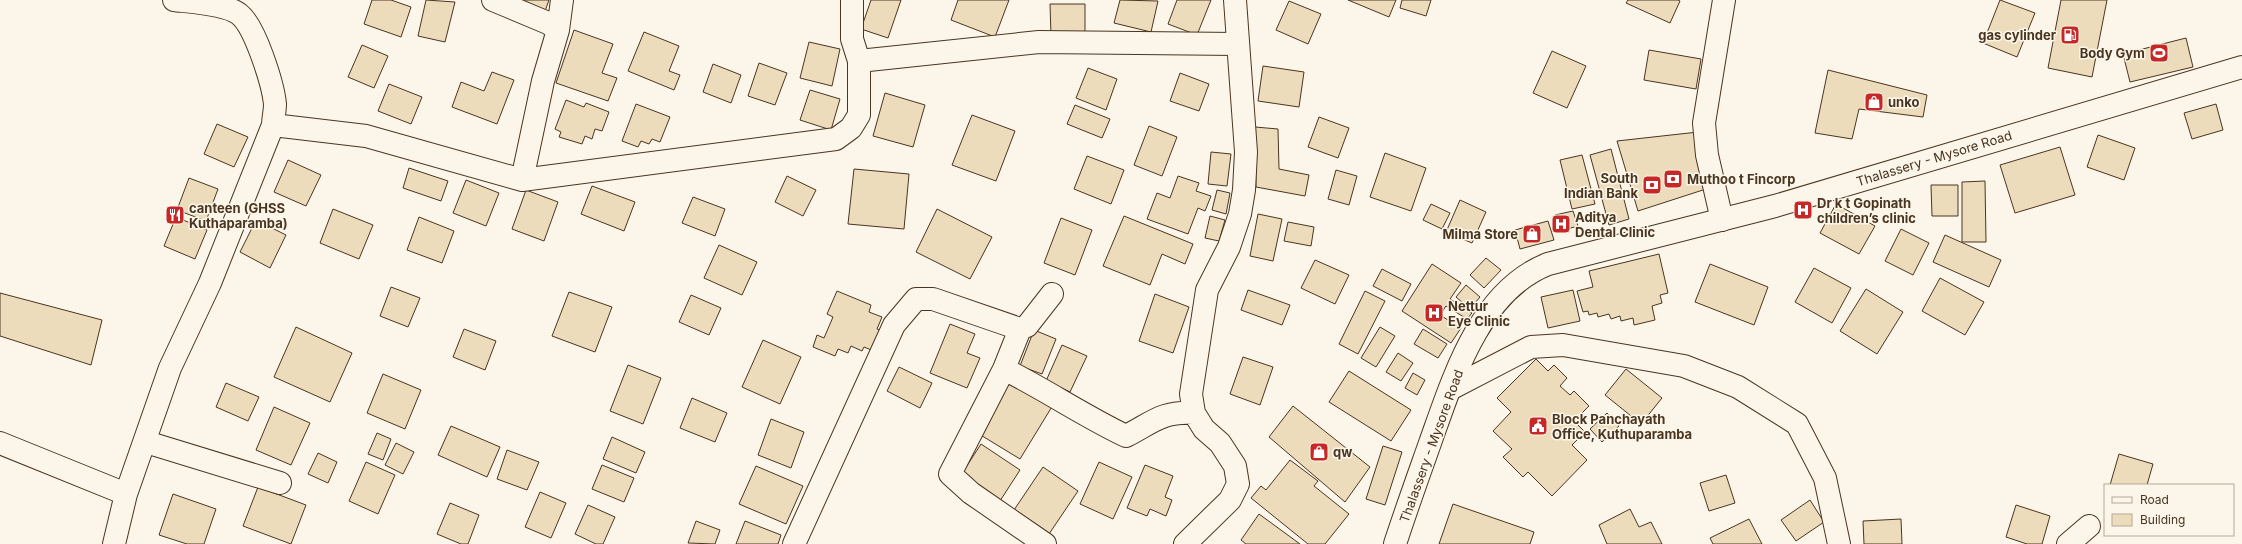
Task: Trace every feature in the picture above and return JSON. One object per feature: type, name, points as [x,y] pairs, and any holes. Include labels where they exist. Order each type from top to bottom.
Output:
[{"type":"street","points":[[114,544],[126,494],[146,442],[170,368],[210,283],[273,125],[275,104],[271,86],[255,37],[239,7],[218,7],[174,0]]},
{"type":"street","points":[[493,0],[548,23],[558,30]]},
{"type":"street","points":[[522,180],[543,81],[558,30],[562,0]]},
{"type":"street","points":[[273,125],[366,136],[522,180],[836,139],[851,128],[859,115],[859,61],[852,38],[852,0]]},
{"type":"street","points":[[1185,544],[1230,500],[1238,484],[1236,466],[1220,443],[1204,429],[1194,413],[1191,394],[1207,290],[1229,247],[1240,214],[1244,190],[1246,152],[1235,0]]},
{"type":"street","points":[[1722,220],[1706,154],[1704,123],[1724,0]]},
{"type":"street","points":[[859,61],[1039,42],[1237,44]]},
{"type":"street","name":"Thalassery - Mysore Road","points":[[1395,544],[1450,389],[1478,329],[1490,310],[1522,278],[1534,269],[1548,264],[1722,220],[2242,67]]},
{"type":"street","points":[[794,544],[894,325],[916,299],[932,299],[1020,329],[1027,326],[1052,294]]},
{"type":"street","points":[[1020,329],[1004,369],[950,474],[971,493],[1045,544]]},
{"type":"street","points":[[1450,389],[1531,347],[1563,345],[1684,366],[1738,387],[1797,424],[1825,478],[1839,544]]},
{"type":"street","points":[[1004,369],[1048,391],[1106,427],[1126,436],[1155,418],[1178,412],[1194,413]]},
{"type":"street","points":[[146,442],[280,482]]},
{"type":"street","points":[[0,443],[126,494]]},
{"type":"street","points":[[2068,544],[2088,526]]},
{"type":"building","points":[[372,0],[391,0],[411,7],[401,37],[364,24]]},
{"type":"building","points":[[426,0],[455,2],[445,42],[418,36]]},
{"type":"building","points":[[506,0],[549,0],[544,14]]},
{"type":"building","points":[[871,0],[901,0],[888,38],[861,29]]},
{"type":"building","points":[[958,0],[1009,0],[995,37],[951,20]]},
{"type":"building","points":[[1120,0],[1158,1],[1151,32],[1114,23]]},
{"type":"building","points":[[1177,0],[1211,0],[1197,35],[1168,24]]},
{"type":"building","points":[[1348,0],[1396,0],[1389,17]]},
{"type":"building","points":[[1402,0],[1431,0],[1426,16],[1400,8]]},
{"type":"building","points":[[1628,0],[1680,1],[1670,23],[1626,3]]},
{"type":"building","points":[[2000,0],[2035,13],[2017,57],[1983,43]]},
{"type":"building","points":[[2061,0],[2107,0],[2092,77],[2048,68]]},
{"type":"building","points":[[1289,1],[1321,14],[1308,44],[1276,30]]},
{"type":"building","points":[[1050,4],[1085,4],[1085,35],[1051,35]]},
{"type":"building","points":[[574,30],[613,44],[602,73],[617,78],[608,101],[556,83]]},
{"type":"building","points":[[644,32],[679,46],[669,71],[680,75],[674,90],[628,71]]},
{"type":"building","points":[[2186,38],[2193,67],[2130,82],[2123,54]]},
{"type":"building","points":[[809,42],[840,49],[832,86],[800,78]]},
{"type":"building","points":[[362,45],[388,56],[374,88],[348,77]]},
{"type":"building","points":[[1649,50],[1701,59],[1696,89],[1644,80]]},
{"type":"building","points":[[1552,51],[1586,66],[1567,108],[1533,93]]},
{"type":"building","points":[[759,63],[787,73],[775,105],[748,96]]},
{"type":"building","points":[[713,64],[741,75],[731,103],[703,92]]},
{"type":"building","points":[[1263,66],[1304,72],[1299,107],[1258,101]]},
{"type":"building","points":[[1088,68],[1117,79],[1106,110],[1076,98]]},
{"type":"building","name":"unko","points":[[1828,70],[1927,95],[1923,117],[1859,109],[1852,139],[1815,133]]},
{"type":"building","points":[[492,72],[514,80],[497,124],[452,107],[461,82],[484,91]]},
{"type":"building","points":[[1180,73],[1209,84],[1199,111],[1170,101]]},
{"type":"building","points":[[389,84],[422,97],[411,124],[378,111]]},
{"type":"building","points":[[810,90],[840,99],[831,130],[800,120]]},
{"type":"building","points":[[885,93],[925,105],[913,147],[873,136]]},
{"type":"building","points":[[566,100],[584,107],[586,103],[609,112],[602,131],[595,129],[592,139],[585,136],[582,144],[559,137],[561,132],[555,129]]},
{"type":"building","points":[[636,104],[670,117],[660,142],[652,139],[649,144],[641,141],[638,147],[622,141]]},
{"type":"building","points":[[2216,104],[2223,130],[2192,139],[2184,113]]},
{"type":"building","points":[[1075,105],[1110,119],[1102,138],[1067,124]]},
{"type":"building","points":[[972,115],[1015,131],[996,181],[952,165]]},
{"type":"building","points":[[1319,117],[1349,128],[1338,158],[1308,147]]},
{"type":"building","points":[[217,124],[248,137],[234,167],[204,154]]},
{"type":"building","points":[[1149,126],[1177,137],[1162,176],[1134,165]]},
{"type":"building","points":[[1255,127],[1278,129],[1279,169],[1309,175],[1305,196],[1256,187]]},
{"type":"building","points":[[1698,132],[1706,189],[1638,211],[1617,141]]},
{"type":"building","points":[[2098,135],[2135,148],[2124,180],[2087,167]]},
{"type":"building","points":[[2060,147],[2075,195],[2015,213],[2000,165]]},
{"type":"building","points":[[1611,149],[1629,219],[1609,225],[1590,155]]},
{"type":"building","points":[[1211,152],[1231,154],[1227,186],[1208,184]]},
{"type":"building","points":[[1385,153],[1426,168],[1411,211],[1370,197]]},
{"type":"building","points":[[1582,155],[1595,204],[1572,209],[1560,160]]},
{"type":"building","points":[[1087,156],[1124,170],[1111,204],[1074,189]]},
{"type":"building","points":[[288,160],[321,175],[306,206],[274,192]]},
{"type":"building","points":[[409,168],[448,181],[441,201],[403,188]]},
{"type":"building","points":[[854,169],[909,174],[904,229],[848,224]]},
{"type":"building","points":[[1336,170],[1357,176],[1349,205],[1328,199]]},
{"type":"building","points":[[787,176],[816,190],[803,216],[775,202]]},
{"type":"building","points":[[1178,176],[1199,183],[1196,191],[1211,196],[1205,211],[1198,208],[1188,234],[1147,219],[1157,193],[1170,198]]},
{"type":"building","points":[[189,178],[218,189],[206,221],[177,210]]},
{"type":"building","points":[[466,180],[499,193],[486,226],[453,213]]},
{"type":"building","points":[[1985,181],[1986,242],[1962,242],[1962,182]]},
{"type":"building","points":[[1931,185],[1958,185],[1958,216],[1932,216]]},
{"type":"building","points":[[592,186],[635,202],[624,231],[581,214]]},
{"type":"building","points":[[526,190],[558,202],[544,241],[512,229]]},
{"type":"building","points":[[1217,190],[1230,193],[1226,214],[1212,210]]},
{"type":"building","points":[[693,197],[725,209],[715,236],[682,223]]},
{"type":"building","points":[[1460,200],[1486,212],[1472,243],[1446,232]]},
{"type":"building","points":[[1431,204],[1450,213],[1442,229],[1423,220]]},
{"type":"building","points":[[1836,204],[1875,226],[1859,254],[1820,233]]},
{"type":"building","points":[[333,209],[373,225],[359,259],[320,243]]},
{"type":"building","points":[[937,209],[992,237],[970,279],[916,252]]},
{"type":"building","points":[[1573,211],[1578,226],[1560,231],[1555,215]]},
{"type":"building","points":[[1258,214],[1282,219],[1273,261],[1250,256]]},
{"type":"building","points":[[1124,216],[1193,244],[1185,264],[1162,254],[1150,285],[1103,266]]},
{"type":"building","points":[[1210,216],[1225,220],[1219,241],[1205,238]]},
{"type":"building","points":[[176,217],[207,230],[195,259],[164,246]]},
{"type":"building","points":[[419,217],[454,231],[442,263],[407,250]]},
{"type":"building","points":[[1061,218],[1092,230],[1075,275],[1044,263]]},
{"type":"building","points":[[256,220],[286,235],[270,268],[240,252]]},
{"type":"building","points":[[1548,221],[1554,240],[1520,249],[1515,230]]},
{"type":"building","points":[[1288,222],[1314,227],[1311,246],[1284,241]]},
{"type":"building","points":[[1901,229],[1929,243],[1913,275],[1885,261]]},
{"type":"building","points":[[1945,235],[2001,260],[1989,287],[1933,262]]},
{"type":"building","points":[[719,245],[757,262],[742,295],[704,278]]},
{"type":"building","points":[[1659,254],[1668,293],[1660,295],[1662,303],[1652,306],[1655,320],[1634,325],[1633,318],[1621,321],[1620,316],[1611,319],[1609,314],[1598,317],[1597,313],[1589,315],[1588,311],[1583,312],[1577,291],[1593,287],[1589,271]]},
{"type":"building","points":[[1486,258],[1501,270],[1484,288],[1470,275]]},
{"type":"building","points":[[1315,260],[1349,275],[1335,304],[1301,288]]},
{"type":"building","points":[[1432,264],[1461,283],[1450,299],[1472,313],[1467,319],[1446,306],[1440,315],[1461,328],[1451,343],[1402,311]]},
{"type":"building","points":[[1710,264],[1768,287],[1754,325],[1695,302]]},
{"type":"building","points":[[1814,268],[1851,288],[1832,323],[1795,302]]},
{"type":"building","points":[[1382,269],[1411,284],[1402,301],[1373,286]]},
{"type":"building","points":[[1940,278],[1984,302],[1965,335],[1922,311]]},
{"type":"building","points":[[1466,285],[1480,297],[1470,309],[1456,297]]},
{"type":"building","points":[[391,287],[420,298],[408,327],[380,316]]},
{"type":"building","points":[[1866,289],[1903,312],[1877,354],[1840,331]]},
{"type":"building","points":[[1248,290],[1290,305],[1282,325],[1241,310]]},
{"type":"building","points":[[1573,290],[1580,321],[1548,328],[1541,297]]},
{"type":"building","points":[[837,291],[871,305],[869,312],[882,317],[877,329],[885,332],[876,352],[864,347],[862,351],[851,346],[848,353],[838,349],[835,356],[813,347],[817,335],[824,338],[833,317],[827,314]]},
{"type":"building","points":[[1365,291],[1385,301],[1358,354],[1339,344]]},
{"type":"building","points":[[569,292],[612,307],[595,352],[552,336]]},
{"type":"building","points":[[0,293],[102,320],[91,365],[0,336]]},
{"type":"building","points":[[1155,294],[1189,307],[1173,353],[1139,341]]},
{"type":"building","points":[[691,295],[721,308],[709,335],[679,322]]},
{"type":"building","points":[[950,324],[975,334],[967,353],[980,358],[967,388],[930,373]]},
{"type":"building","points":[[296,327],[352,353],[330,402],[274,377]]},
{"type":"building","points":[[1380,327],[1395,336],[1376,367],[1361,358]]},
{"type":"building","points":[[464,329],[496,341],[485,370],[453,357]]},
{"type":"building","points":[[1423,329],[1447,344],[1438,358],[1414,344]]},
{"type":"building","points":[[1034,330],[1056,339],[1042,374],[1020,366]]},
{"type":"building","points":[[763,340],[801,357],[780,404],[742,387]]},
{"type":"building","points":[[1062,345],[1087,356],[1070,392],[1046,381]]},
{"type":"building","points":[[1398,353],[1413,363],[1401,381],[1386,372]]},
{"type":"building","points":[[1243,357],[1273,367],[1260,405],[1230,394]]},
{"type":"building","name":"Block Panchayath Office, Kuthuparamba","points":[[1536,359],[1548,371],[1554,365],[1567,378],[1560,386],[1570,395],[1574,391],[1589,406],[1574,421],[1585,432],[1572,445],[1587,460],[1552,496],[1528,472],[1523,477],[1503,457],[1512,449],[1493,431],[1511,412],[1497,398]]},
{"type":"building","points":[[628,365],[661,378],[643,424],[610,411]]},
{"type":"building","points":[[899,367],[932,383],[920,408],[887,391]]},
{"type":"building","points":[[1626,369],[1662,398],[1641,424],[1605,395]]},
{"type":"building","points":[[1349,371],[1411,410],[1391,441],[1329,402]]},
{"type":"building","points":[[1413,373],[1425,380],[1417,395],[1405,388]]},
{"type":"building","points":[[383,374],[421,390],[405,429],[367,413]]},
{"type":"building","points":[[1011,380],[1053,405],[1020,459],[979,434]]},
{"type":"building","points":[[226,383],[259,397],[248,421],[216,407]]},
{"type":"building","points":[[692,398],[727,413],[715,442],[680,428]]},
{"type":"building","name":"qw","points":[[1293,406],[1370,467],[1345,502],[1269,437]]},
{"type":"building","points":[[274,407],[310,423],[291,465],[256,450]]},
{"type":"building","points":[[1607,413],[1619,426],[1602,442],[1590,429]]},
{"type":"building","points":[[771,419],[804,432],[791,468],[758,455]]},
{"type":"building","points":[[451,426],[500,447],[487,477],[438,455]]},
{"type":"building","points":[[377,433],[391,439],[383,460],[368,454]]},
{"type":"building","points":[[612,437],[645,452],[636,473],[603,459]]},
{"type":"building","points":[[396,443],[414,452],[403,474],[385,465]]},
{"type":"building","points":[[981,444],[1020,470],[998,504],[959,478]]},
{"type":"building","points":[[1383,446],[1402,452],[1385,505],[1366,499]]},
{"type":"building","points":[[507,450],[539,462],[527,490],[497,479]]},
{"type":"building","points":[[318,453],[337,462],[328,483],[308,474]]},
{"type":"building","points":[[2119,454],[2153,464],[2147,484],[2110,484]]},
{"type":"building","points":[[1290,460],[1318,481],[1314,486],[1349,514],[1325,544],[1308,544],[1251,498],[1261,486],[1266,490]]},
{"type":"building","points":[[366,462],[395,475],[378,514],[349,501]]},
{"type":"building","points":[[1099,462],[1132,477],[1113,519],[1080,504]]},
{"type":"building","points":[[602,465],[634,478],[624,502],[592,489]]},
{"type":"building","points":[[1145,465],[1173,476],[1165,497],[1172,500],[1166,516],[1150,509],[1147,516],[1127,508]]},
{"type":"building","points":[[756,466],[803,486],[786,524],[739,504]]},
{"type":"building","points":[[1043,467],[1078,491],[1049,534],[1014,510]]},
{"type":"building","points":[[1726,475],[1735,503],[1709,511],[1700,483]]},
{"type":"building","points":[[258,487],[306,505],[291,544],[243,526]]},
{"type":"building","points":[[540,492],[566,503],[551,538],[525,527]]},
{"type":"building","points":[[173,494],[216,509],[204,544],[187,544],[159,535]]},
{"type":"building","points":[[1810,500],[1824,522],[1796,541],[1781,520]]},
{"type":"building","points":[[450,503],[479,515],[468,544],[461,544],[437,534]]},
{"type":"building","points":[[1453,504],[1534,532],[1530,544],[1439,544]]},
{"type":"building","points":[[588,505],[615,517],[603,544],[596,544],[575,534]]},
{"type":"building","points":[[2016,505],[2050,516],[2042,544],[2027,544],[2006,537]]},
{"type":"building","points":[[1630,509],[1639,527],[1651,522],[1662,544],[1607,544],[1599,525]]},
{"type":"building","points":[[1259,514],[1300,544],[1246,544],[1241,540]]},
{"type":"building","points":[[1749,519],[1762,544],[1713,544],[1710,538]]},
{"type":"building","points":[[1901,519],[1902,544],[1864,544],[1863,521]]},
{"type":"building","points":[[696,521],[720,530],[715,544],[688,543]]},
{"type":"building","points":[[745,521],[781,535],[778,544],[736,544]]},
{"type":"place","name":"gas cylinder","points":[[2070,35]]},
{"type":"place","name":"Body Gym","points":[[2159,53]]},
{"type":"place","name":"unko","points":[[1874,102]]},
{"type":"place","name":"Muthoo t Fincorp","points":[[1673,179]]},
{"type":"place","name":"South Indian Bank","points":[[1652,185]]},
{"type":"place","name":"Dr k t Gopinath children’s clinic","points":[[1803,210]]},
{"type":"place","name":"canteen (GHSS Kuthaparamba)","points":[[175,215]]},
{"type":"place","name":"Aditya Dental Clinic","points":[[1561,224]]},
{"type":"place","name":"Milma Store","points":[[1532,234]]},
{"type":"place","name":"Nettur Eye Clinic","points":[[1434,313]]},
{"type":"place","name":"Block Panchayath Office, Kuthuparamba","points":[[1538,426]]},
{"type":"place","name":"qw","points":[[1319,452]]}]
